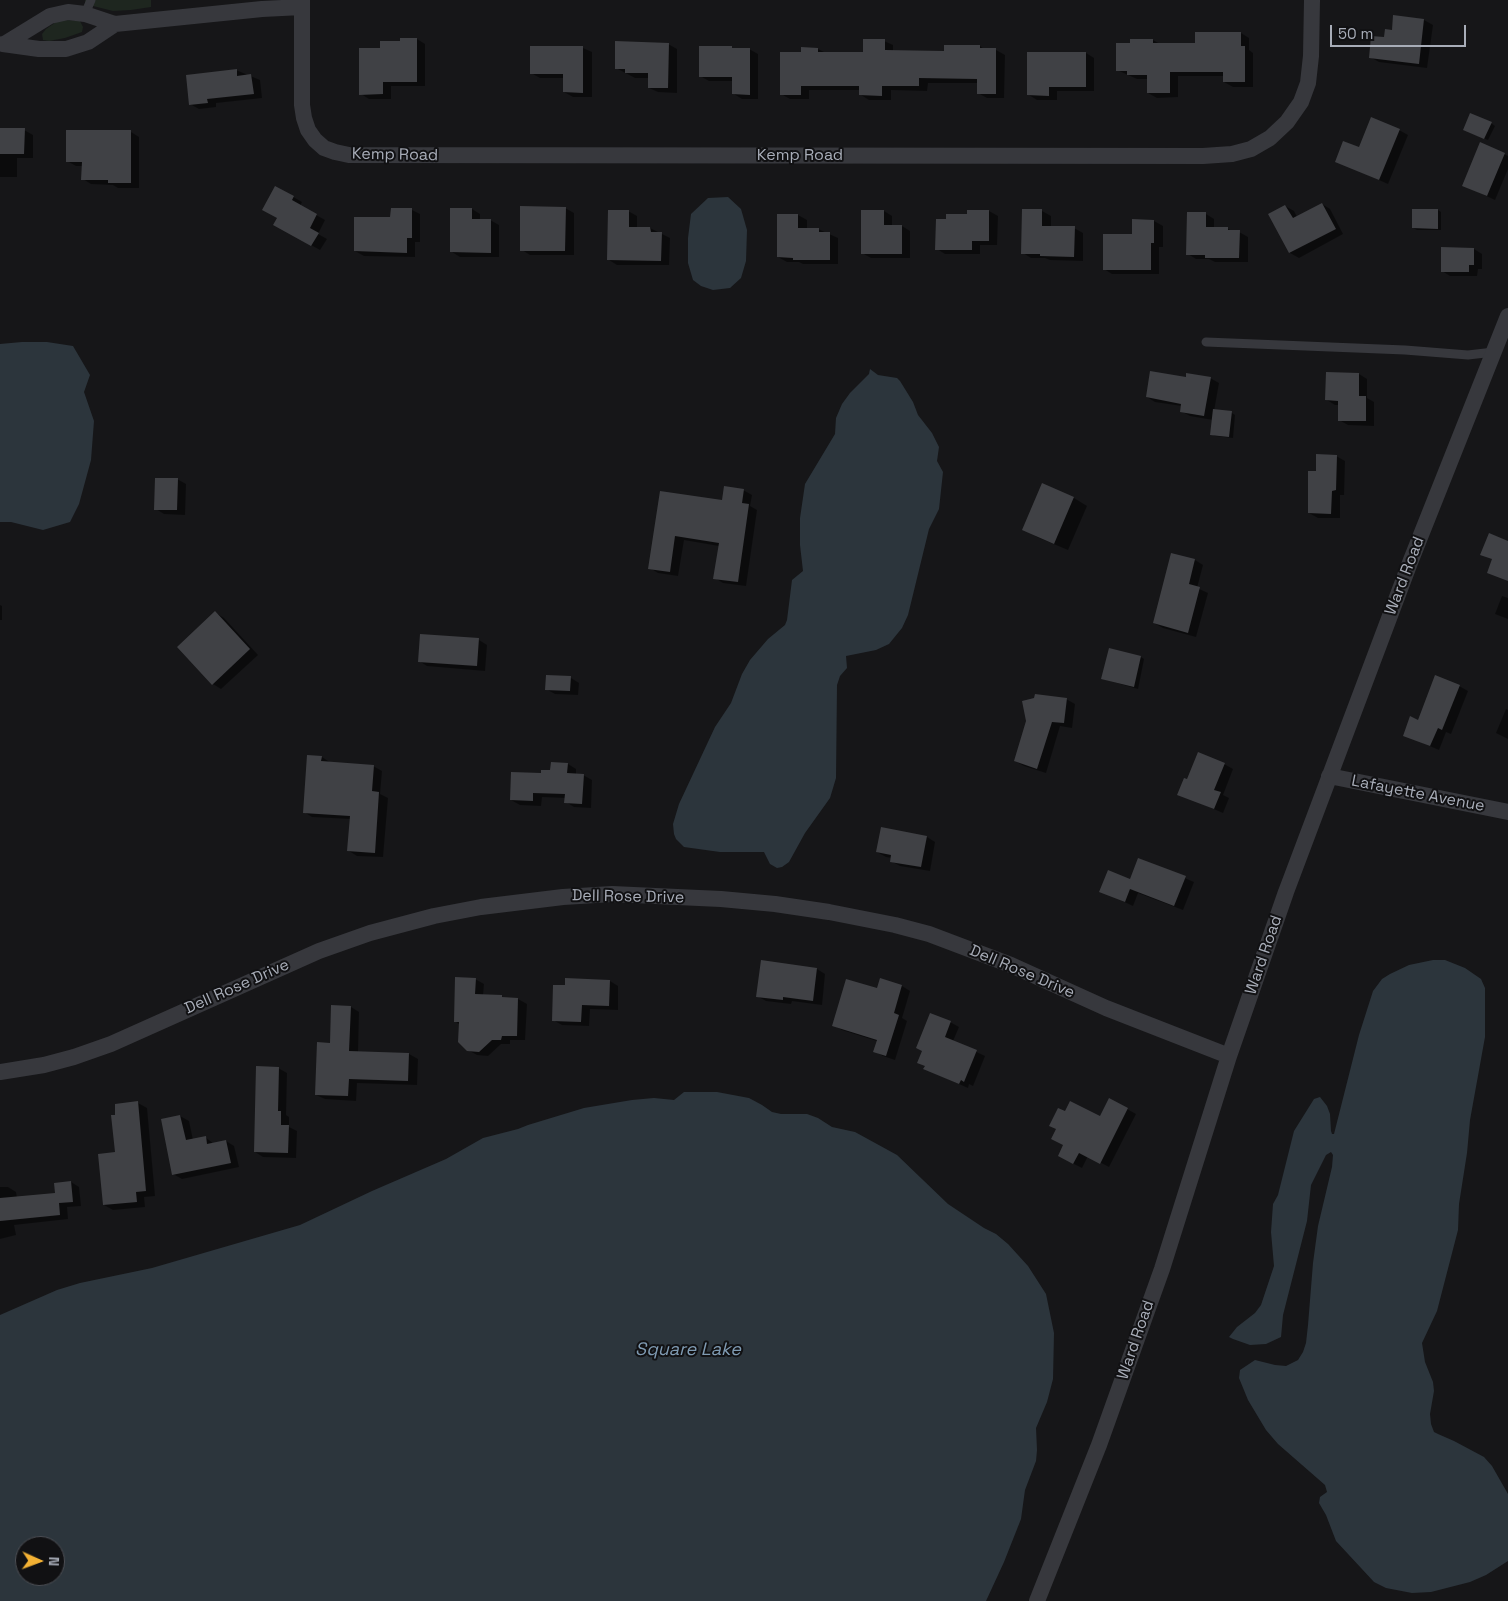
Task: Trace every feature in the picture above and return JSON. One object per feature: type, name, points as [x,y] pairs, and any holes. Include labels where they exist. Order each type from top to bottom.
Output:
[{"type":"street","name":"Kemp Road","points":[[302,4],[302,105],[304,118],[314,140],[324,148],[349,155],[1203,156],[1232,154],[1251,149],[1270,138],[1287,122],[1301,102],[1308,84],[1311,56],[1312,0]]},
{"type":"street","points":[[3,44],[39,49],[66,49],[88,42],[116,24],[302,4]]},
{"type":"street","points":[[3,44],[50,16],[88,7],[116,24]]},
{"type":"street","name":"Ward Road","points":[[1037,1601],[1099,1445],[1158,1278],[1229,1056],[1329,776],[1411,560],[1508,316]]},
{"type":"street","name":"Lafayette Avenue","points":[[1329,776],[1508,812]]},
{"type":"street","name":"Dell Rose Drive","points":[[0,1072],[44,1065],[111,1044],[319,950],[370,932],[434,916],[481,907],[563,897],[612,894],[721,899],[776,904],[895,925],[928,934],[1004,962],[1106,1008],[1229,1056]]},
{"type":"lane","points":[[1206,342],[1405,350],[1468,355],[1494,352]]},
{"type":"shaded area","points":[[85,0],[151,0],[151,7],[113,11],[85,4]]},
{"type":"shaded area","points":[[64,20],[80,21],[83,27],[82,32],[65,38],[49,41],[43,40],[42,34],[46,29],[56,22]]},
{"type":"water","points":[[728,197],[741,209],[747,230],[746,261],[741,278],[730,288],[713,290],[701,286],[693,280],[688,263],[688,238],[691,214],[708,198]]},
{"type":"water","points":[[47,342],[73,346],[90,375],[84,392],[94,421],[91,460],[79,504],[70,522],[43,530],[11,522],[0,522],[0,344]]},
{"type":"water","points":[[870,369],[878,375],[897,378],[900,381],[913,402],[918,415],[932,433],[939,447],[937,461],[943,472],[939,509],[929,529],[908,615],[902,628],[889,644],[876,650],[846,656],[847,668],[840,676],[837,685],[836,778],[830,798],[805,833],[789,862],[777,868],[770,864],[764,852],[720,852],[684,847],[674,834],[673,824],[679,804],[715,727],[731,703],[742,674],[750,660],[768,639],[785,625],[792,580],[803,571],[800,545],[800,518],[805,484],[835,434],[836,418],[842,404],[869,374]]},
{"type":"water","points":[[1433,960],[1445,960],[1465,968],[1481,979],[1485,988],[1485,1037],[1470,1120],[1459,1204],[1458,1230],[1437,1311],[1422,1343],[1425,1362],[1433,1382],[1434,1391],[1430,1414],[1431,1424],[1434,1432],[1484,1457],[1492,1466],[1508,1494],[1508,1561],[1486,1575],[1470,1582],[1431,1592],[1412,1593],[1386,1588],[1374,1582],[1336,1541],[1319,1503],[1320,1497],[1327,1492],[1325,1485],[1278,1444],[1266,1430],[1248,1400],[1239,1378],[1240,1370],[1255,1360],[1286,1366],[1298,1360],[1303,1352],[1306,1343],[1318,1226],[1332,1167],[1333,1155],[1331,1152],[1326,1155],[1311,1185],[1307,1221],[1283,1315],[1281,1337],[1266,1344],[1250,1345],[1229,1337],[1261,1305],[1274,1266],[1271,1232],[1273,1204],[1278,1195],[1294,1131],[1314,1099],[1320,1097],[1327,1106],[1330,1114],[1331,1131],[1334,1134],[1359,1035],[1373,991],[1382,979],[1390,974],[1409,965]]},
{"type":"water","name":"Square Lake","points":[[684,1092],[717,1092],[749,1098],[772,1112],[807,1114],[818,1118],[832,1127],[855,1132],[897,1155],[948,1204],[996,1234],[1028,1266],[1046,1294],[1054,1333],[1053,1379],[1047,1402],[1036,1428],[1036,1461],[1025,1490],[1021,1519],[986,1601],[0,1601],[0,1315],[57,1290],[80,1283],[152,1268],[300,1225],[446,1159],[483,1138],[584,1108],[654,1098],[674,1100]]},
{"type":"building","points":[[1393,15],[1424,19],[1419,64],[1369,58],[1371,36],[1384,37],[1385,29],[1392,30]]},
{"type":"building","points":[[1195,32],[1241,32],[1241,46],[1245,46],[1245,82],[1223,82],[1223,72],[1170,72],[1170,93],[1147,93],[1147,75],[1127,75],[1127,71],[1116,71],[1116,43],[1130,43],[1130,39],[1153,39],[1153,43],[1195,43]]},
{"type":"building","points":[[400,38],[417,38],[417,82],[383,82],[383,94],[359,95],[359,48],[380,48],[380,41],[400,41]]},
{"type":"building","points":[[863,39],[885,39],[885,50],[944,51],[944,45],[980,45],[980,48],[996,48],[996,94],[977,94],[977,79],[919,78],[919,86],[882,86],[882,96],[859,95],[859,86],[801,86],[801,95],[780,95],[780,52],[801,52],[801,47],[818,48],[818,52],[863,52]]},
{"type":"building","points":[[615,41],[669,43],[668,88],[648,88],[648,73],[625,73],[625,69],[615,69]]},
{"type":"building","points":[[530,46],[583,46],[583,93],[563,92],[563,74],[530,74]]},
{"type":"building","points":[[699,46],[750,48],[750,95],[732,94],[732,77],[699,77]]},
{"type":"building","points":[[1027,52],[1086,52],[1086,87],[1049,87],[1049,96],[1027,95]]},
{"type":"building","points":[[237,69],[237,76],[251,74],[254,94],[207,99],[208,103],[189,105],[186,75]]},
{"type":"building","points":[[1470,113],[1492,122],[1484,139],[1463,130]]},
{"type":"building","points":[[1371,117],[1400,129],[1379,180],[1335,162],[1343,141],[1359,147]]},
{"type":"building","points":[[0,128],[25,128],[24,154],[0,154]]},
{"type":"building","points":[[66,130],[131,130],[131,183],[108,183],[108,180],[81,180],[82,162],[66,162]]},
{"type":"building","points":[[1480,142],[1505,153],[1487,196],[1462,186]]},
{"type":"building","points":[[275,186],[294,196],[292,200],[317,214],[310,228],[319,233],[311,246],[273,225],[277,218],[262,210]]},
{"type":"building","points":[[1322,203],[1336,229],[1289,253],[1268,214],[1285,205],[1293,218]]},
{"type":"building","points":[[520,206],[566,207],[565,251],[520,251]]},
{"type":"building","points":[[391,208],[412,208],[412,238],[407,238],[407,253],[354,251],[354,217],[390,217]]},
{"type":"building","points":[[450,208],[472,208],[472,219],[491,219],[491,253],[450,252]]},
{"type":"building","points":[[1022,209],[1042,209],[1042,226],[1075,226],[1074,257],[1021,254]]},
{"type":"building","points":[[1412,209],[1438,209],[1438,229],[1412,228]]},
{"type":"building","points":[[608,210],[629,210],[629,227],[650,227],[651,232],[662,232],[661,261],[607,260]]},
{"type":"building","points":[[861,210],[884,210],[884,225],[902,225],[902,254],[861,254]]},
{"type":"building","points":[[967,210],[989,210],[989,241],[972,241],[972,250],[935,250],[936,219],[946,219],[946,214],[967,214]]},
{"type":"building","points":[[1187,212],[1206,212],[1206,227],[1228,227],[1228,230],[1240,230],[1239,258],[1205,258],[1205,255],[1186,255]]},
{"type":"building","points":[[777,214],[798,214],[798,228],[819,228],[819,232],[830,232],[830,260],[793,260],[793,258],[777,257]]},
{"type":"building","points":[[1132,219],[1154,220],[1154,243],[1151,243],[1151,270],[1103,270],[1103,234],[1132,234]]},
{"type":"building","points":[[1441,247],[1474,248],[1474,265],[1469,265],[1469,272],[1441,272]]},
{"type":"building","points":[[1150,371],[1186,377],[1186,373],[1211,377],[1204,416],[1180,412],[1181,404],[1146,397]]},
{"type":"building","points":[[1326,372],[1359,373],[1359,396],[1366,396],[1366,421],[1338,421],[1338,401],[1325,400]]},
{"type":"building","points":[[1213,409],[1232,411],[1229,437],[1210,435]]},
{"type":"building","points":[[1316,454],[1337,455],[1336,490],[1332,491],[1331,514],[1308,513],[1308,471],[1316,471]]},
{"type":"building","points":[[155,478],[178,478],[177,510],[154,510]]},
{"type":"building","points":[[1042,483],[1074,497],[1054,544],[1022,530]]},
{"type":"building","points":[[724,486],[744,489],[742,503],[749,504],[738,582],[713,579],[719,543],[675,536],[670,572],[648,569],[660,491],[722,500]]},
{"type":"building","points":[[1489,533],[1508,541],[1508,581],[1487,573],[1492,559],[1480,555]]},
{"type":"building","points":[[1171,553],[1195,559],[1189,584],[1200,587],[1188,633],[1153,623]]},
{"type":"building","points":[[215,611],[250,649],[212,685],[177,647]]},
{"type":"building","points":[[420,634],[479,638],[477,666],[418,662]]},
{"type":"building","points":[[1109,648],[1141,656],[1134,687],[1101,679]]},
{"type":"building","points":[[546,675],[571,676],[570,691],[545,690]]},
{"type":"building","points":[[1435,675],[1460,685],[1442,730],[1438,728],[1430,746],[1403,736],[1410,716],[1418,720]]},
{"type":"building","points":[[1035,694],[1067,698],[1064,723],[1052,722],[1037,769],[1014,761],[1026,721],[1022,701],[1034,698]]},
{"type":"building","points":[[1198,752],[1225,763],[1214,790],[1221,792],[1214,809],[1177,795],[1184,778],[1187,779]]},
{"type":"building","points":[[307,755],[322,756],[321,761],[374,765],[372,791],[379,792],[375,853],[347,851],[350,816],[303,813]]},
{"type":"building","points":[[551,762],[568,763],[567,773],[584,774],[582,804],[564,803],[565,794],[533,793],[533,801],[510,800],[511,772],[541,773],[541,770],[550,770]]},
{"type":"building","points":[[881,827],[927,836],[921,867],[890,862],[891,855],[876,852]]},
{"type":"building","points":[[1138,858],[1186,876],[1174,906],[1130,889],[1125,902],[1099,892],[1108,870],[1130,879]]},
{"type":"building","points":[[761,960],[817,968],[813,1001],[783,997],[783,1000],[756,997]]},
{"type":"building","points":[[455,977],[476,978],[475,994],[502,995],[502,997],[518,998],[517,1036],[502,1036],[501,1040],[492,1040],[479,1052],[467,1051],[458,1042],[459,1022],[454,1022]]},
{"type":"building","points":[[565,978],[610,980],[609,1006],[582,1005],[581,1022],[552,1021],[553,985],[565,985]]},
{"type":"building","points":[[880,978],[902,985],[894,1013],[899,1015],[886,1056],[873,1052],[877,1040],[832,1026],[846,979],[877,988]]},
{"type":"building","points":[[331,1005],[351,1006],[349,1051],[409,1053],[408,1081],[349,1079],[348,1096],[315,1095],[317,1042],[330,1043]]},
{"type":"building","points":[[930,1013],[951,1021],[945,1037],[977,1050],[964,1082],[961,1080],[959,1084],[923,1069],[925,1066],[917,1063],[922,1051],[916,1048]]},
{"type":"building","points":[[256,1066],[279,1067],[278,1111],[281,1111],[281,1125],[289,1125],[288,1153],[254,1152]]},
{"type":"building","points":[[1109,1098],[1128,1108],[1100,1164],[1079,1153],[1073,1164],[1058,1156],[1063,1145],[1051,1139],[1056,1129],[1049,1126],[1058,1108],[1065,1111],[1070,1101],[1100,1116]]},
{"type":"building","points":[[138,1101],[146,1191],[136,1192],[137,1202],[103,1205],[98,1154],[115,1152],[111,1115],[115,1115],[115,1104]]},
{"type":"building","points":[[180,1115],[186,1140],[206,1136],[207,1144],[226,1140],[231,1163],[172,1175],[161,1119]]},
{"type":"building","points":[[71,1181],[73,1202],[59,1203],[60,1215],[0,1221],[0,1198],[55,1193],[54,1183]]}]
